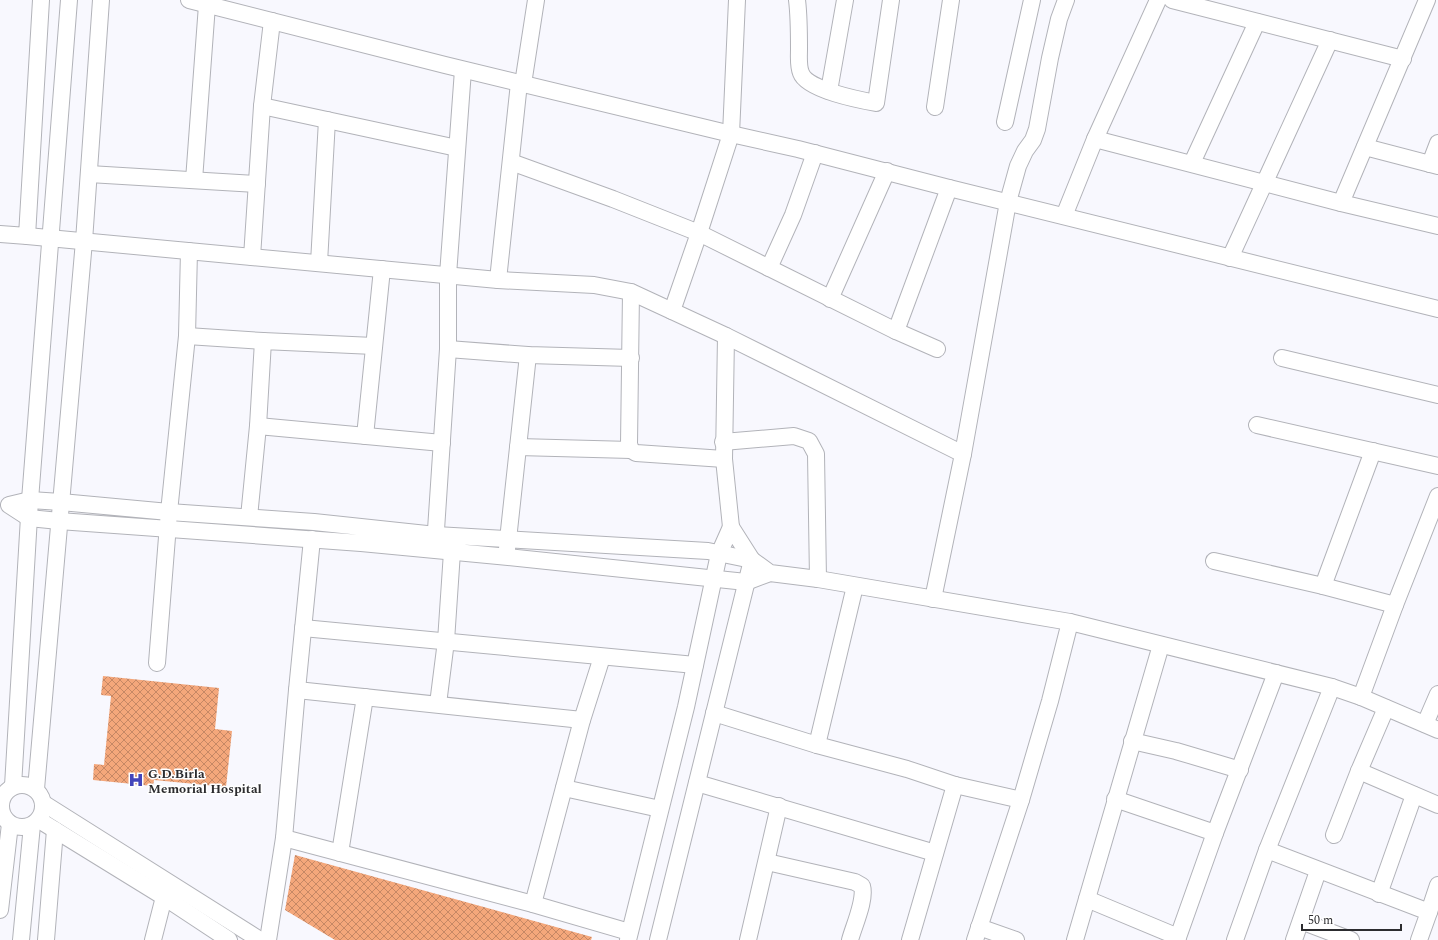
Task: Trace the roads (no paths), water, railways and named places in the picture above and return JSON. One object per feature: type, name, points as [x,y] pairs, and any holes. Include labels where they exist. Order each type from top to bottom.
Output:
[{"type":"street","points":[[27,236],[41,0]]},
{"type":"street","points":[[69,0],[7,788],[1,799],[0,809],[4,818],[10,824],[21,828],[35,823],[55,830],[164,897],[229,940]]},
{"type":"street","points":[[21,940],[35,823],[43,810],[40,796],[59,521],[84,240],[101,0]]},
{"type":"street","points":[[189,0],[463,70],[815,153],[949,188],[1438,309]]},
{"type":"street","points":[[498,280],[521,83],[536,0]]},
{"type":"street","points":[[672,311],[731,134],[737,0]]},
{"type":"street","points":[[797,0],[799,64],[801,75],[812,85],[858,100],[876,103],[891,0]]},
{"type":"street","points":[[829,91],[844,0]]},
{"type":"street","points":[[935,106],[951,0]]},
{"type":"street","points":[[1006,122],[1032,0]]},
{"type":"street","points":[[933,599],[963,454],[1008,202],[1018,166],[1037,129],[1050,58],[1059,19],[1066,0]]},
{"type":"street","points":[[1064,216],[1095,139],[1158,0]]},
{"type":"street","points":[[1172,0],[1403,59]]},
{"type":"street","points":[[1341,203],[1427,0]]},
{"type":"street","points":[[194,180],[207,5]]},
{"type":"street","points":[[252,257],[262,106],[272,21]]},
{"type":"street","points":[[1192,163],[1257,22]]},
{"type":"street","points":[[1230,258],[1330,40]]},
{"type":"street","points":[[435,542],[448,349],[448,275],[463,70]]},
{"type":"street","points":[[262,106],[457,148]]},
{"type":"street","points":[[319,263],[327,120]]},
{"type":"street","points":[[1095,139],[1341,203],[1438,226]]},
{"type":"street","points":[[1365,147],[1434,165],[1438,143]]},
{"type":"street","points":[[769,268],[793,215],[815,153]]},
{"type":"street","points":[[511,162],[613,199],[699,233],[830,299],[937,349]]},
{"type":"street","points":[[830,299],[887,171]]},
{"type":"street","points":[[89,174],[257,184]]},
{"type":"street","points":[[896,331],[949,188]]},
{"type":"street","points":[[0,234],[84,240],[498,280],[594,285],[631,292],[726,336],[963,454]]},
{"type":"street","points":[[157,663],[168,512],[187,336],[189,251]]},
{"type":"street","points":[[365,436],[382,269]]},
{"type":"street","points":[[631,292],[629,444],[631,450]]},
{"type":"street","points":[[187,336],[374,346]]},
{"type":"street","points":[[726,336],[723,442],[731,527],[752,560],[770,573]]},
{"type":"street","points":[[249,517],[258,426],[263,341]]},
{"type":"street","points":[[448,349],[528,356],[631,358]]},
{"type":"street","points":[[506,557],[528,356]]},
{"type":"street","points":[[1282,358],[1438,395]]},
{"type":"street","points":[[1257,425],[1438,466]]},
{"type":"street","points":[[258,426],[442,443]]},
{"type":"street","points":[[723,442],[794,436],[809,441],[816,454],[818,579]]},
{"type":"street","points":[[518,448],[631,450],[636,453],[724,459]]},
{"type":"street","points":[[1323,586],[1373,451]]},
{"type":"street","points":[[1361,697],[1438,496]]},
{"type":"street","points":[[5,504],[30,500],[168,512],[314,522],[435,542],[452,552],[746,582],[770,573],[818,579],[1070,622],[1332,687],[1361,697],[1432,727],[1438,694]]},
{"type":"street","points":[[5,504],[29,518],[59,521],[312,539],[435,542],[508,540],[708,552],[752,560]]},
{"type":"street","points":[[284,838],[533,904],[628,936],[686,707],[719,554],[731,527]]},
{"type":"street","points":[[268,940],[284,838],[312,539]]},
{"type":"street","points":[[438,704],[446,640],[452,552]]},
{"type":"street","points":[[658,940],[752,560]]},
{"type":"street","points":[[1214,561],[1323,586],[1395,605]]},
{"type":"street","points":[[817,745],[855,586]]},
{"type":"street","points":[[1016,940],[977,933],[1021,800],[1050,700],[1070,622]]},
{"type":"street","points":[[303,628],[446,640],[602,657],[695,665]]},
{"type":"street","points":[[1075,940],[1161,645]]},
{"type":"street","points":[[533,904],[582,720],[602,657]]},
{"type":"street","points":[[1087,899],[1178,938],[1276,673]]},
{"type":"street","points":[[1235,940],[1266,850],[1332,687]]},
{"type":"street","points":[[297,690],[582,720]]},
{"type":"street","points":[[340,853],[365,697]]},
{"type":"street","points":[[1334,835],[1386,708]]},
{"type":"street","points":[[714,713],[817,745],[907,769],[955,784],[1021,800]]},
{"type":"street","points":[[1132,741],[1176,751],[1240,770]]},
{"type":"street","points":[[1359,771],[1438,805]]},
{"type":"street","points":[[698,783],[935,853]]},
{"type":"street","points":[[7,788],[25,784],[40,796],[260,940]]},
{"type":"street","points":[[910,940],[955,784]]},
{"type":"street","points":[[564,788],[660,810]]},
{"type":"street","points":[[1379,894],[1414,795]]},
{"type":"street","points":[[1115,799],[1216,833]]},
{"type":"street","points":[[749,940],[779,806]]},
{"type":"street","points":[[0,910],[10,824]]},
{"type":"street","points":[[46,940],[55,830]]},
{"type":"street","points":[[1266,850],[1429,912]]},
{"type":"street","points":[[767,862],[855,882],[862,886],[862,899],[850,940]]},
{"type":"street","points":[[1294,940],[1318,870]]},
{"type":"street","points":[[1419,940],[1438,885]]},
{"type":"street","points":[[153,940],[164,897]]},
{"type":"street","points":[[1301,921],[1351,940]]},
{"type":"place","name":"G.D.Birla Memorial Hospital","points":[[136,780]]}]
